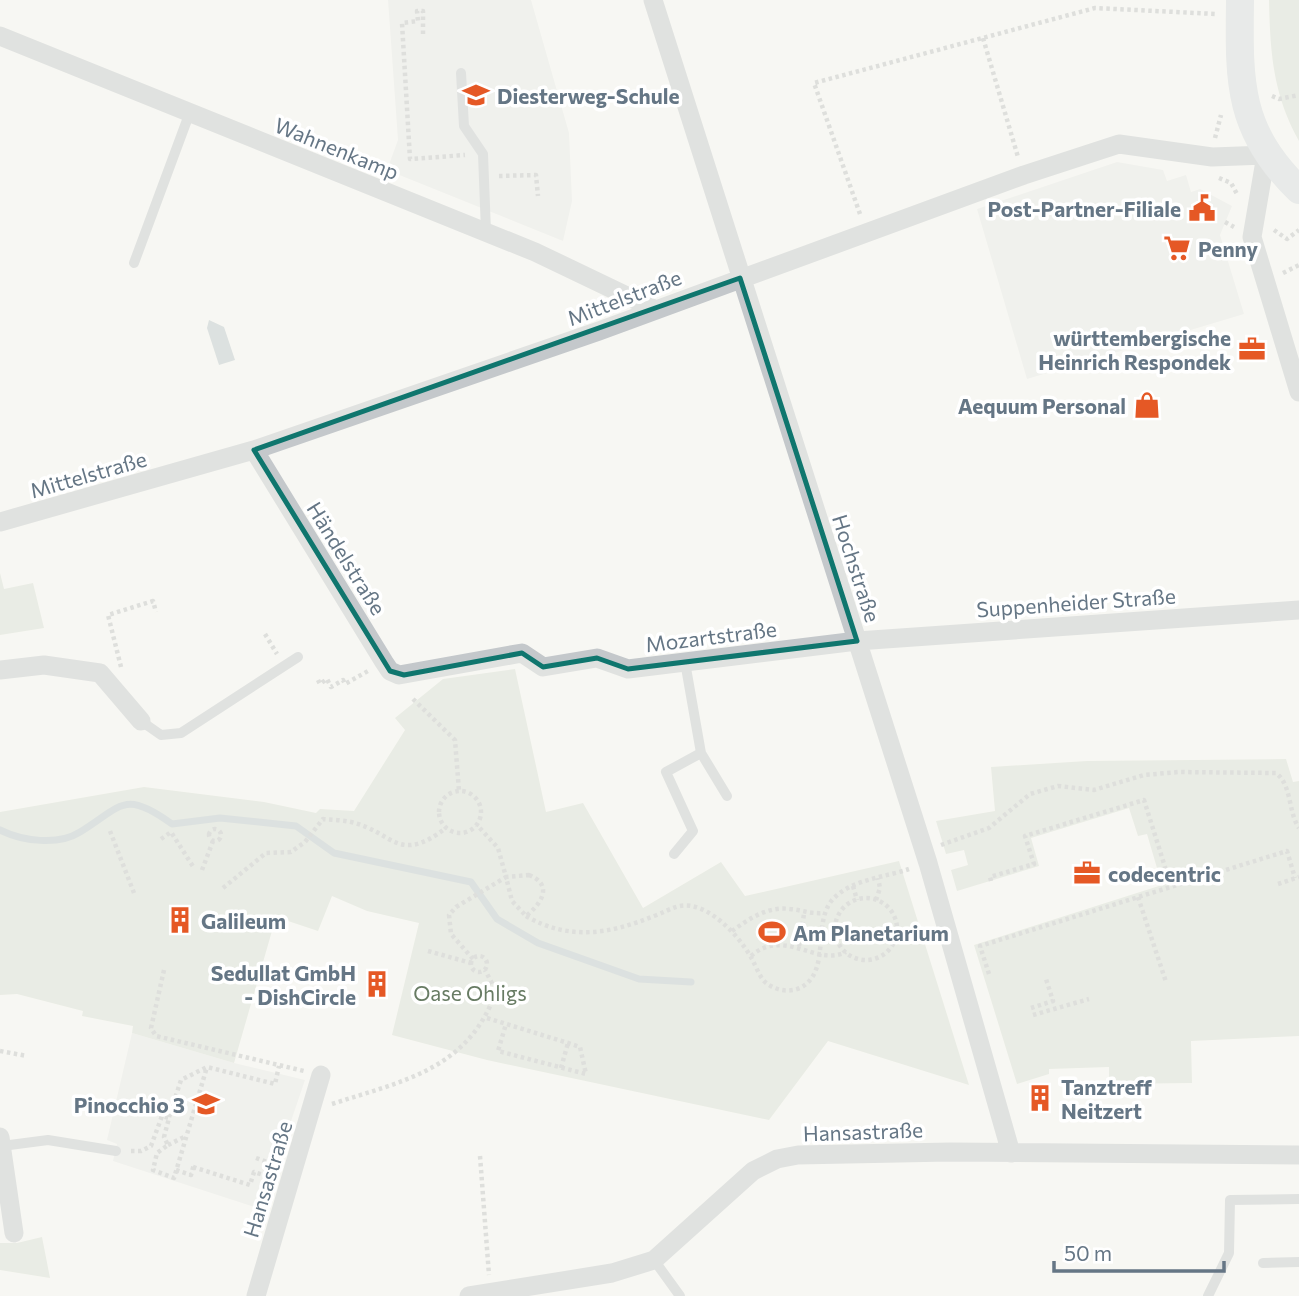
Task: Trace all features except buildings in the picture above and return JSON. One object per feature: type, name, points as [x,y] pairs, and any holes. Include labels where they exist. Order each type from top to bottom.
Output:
[{"type":"main road","points":[[1229,7],[1242,93],[1266,155],[1299,190]]},
{"type":"street","name":"Hochstraße","points":[[653,0],[928,863],[1011,1153]]},
{"type":"street","name":"Wahnenkamp","points":[[0,36],[486,233],[654,309]]},
{"type":"street","name":"Mittelstraße","points":[[0,522],[254,450],[599,331],[1024,175],[1119,144],[1212,157],[1266,155]]},
{"type":"street","points":[[1266,155],[1252,237],[1299,392]]},
{"type":"street","name":"Händelstraße","points":[[254,450],[390,671],[399,676],[412,674]]},
{"type":"street","name":"Suppenheider Straße","points":[[857,640],[1299,610]]},
{"type":"street","name":"Mozartstraße","points":[[412,674],[522,653],[543,667],[597,658],[628,669],[857,640]]},
{"type":"street","points":[[0,670],[44,665],[100,673],[141,721]]},
{"type":"street","name":"Hansastraße","points":[[256,1296],[321,1075]]},
{"type":"street","points":[[1,1141],[14,1233]]},
{"type":"street","name":"Hansastraße","points":[[469,1296],[612,1273],[654,1260],[672,1247],[734,1185],[777,1159],[824,1153],[1299,1155]]},
{"type":"lane","points":[[461,73],[464,126],[483,154],[486,233]]},
{"type":"lane","points":[[134,263],[190,112]]},
{"type":"lane","points":[[141,721],[162,735],[181,733],[298,657]]},
{"type":"lane","points":[[685,662],[701,753],[727,796]]},
{"type":"lane","points":[[674,854],[692,831],[666,772],[701,753]]},
{"type":"lane","points":[[1,1141],[48,1140],[116,1151]]},
{"type":"lane","points":[[1208,1296],[1229,1253],[1230,1200],[1299,1199]]},
{"type":"lane","points":[[654,1260],[680,1296]]},
{"type":"lane","points":[[1263,1263],[1299,1262]]},
{"type":"path","points":[[866,232],[814,83],[1095,8],[1229,7]]},
{"type":"path","points":[[423,34],[423,11],[417,11],[418,21],[402,23],[410,159],[483,154]]},
{"type":"path","points":[[983,38],[1024,175]]},
{"type":"path","points":[[1272,96],[1279,99],[1299,95]]},
{"type":"path","points":[[1214,141],[1221,115]]},
{"type":"path","points":[[1212,174],[1231,183],[1237,190],[1238,199]]},
{"type":"path","points":[[485,177],[536,175],[538,197]]},
{"type":"path","points":[[1225,222],[1234,227],[1236,218]]},
{"type":"path","points":[[1266,228],[1287,239],[1299,230]]},
{"type":"path","points":[[122,666],[108,615],[153,601],[156,612]]},
{"type":"path","points":[[318,680],[320,684],[327,680],[331,687],[343,680],[345,684],[358,677]]},
{"type":"path","points":[[413,699],[455,740],[459,791]]},
{"type":"path","points":[[477,825],[498,848],[512,901],[526,916],[542,925],[572,933],[612,931],[656,916],[674,905],[687,905],[706,911],[732,931],[766,983],[788,991],[802,987],[810,980],[818,955],[824,913],[834,897],[853,886],[943,858],[939,845],[989,828],[1030,794],[1058,786],[1097,789],[1144,775],[1276,773],[1284,782],[1292,818],[1299,828]]},
{"type":"path","points":[[459,791],[471,794],[480,805],[477,825],[466,833],[446,828],[439,816],[441,803],[451,793],[459,791]]},
{"type":"path","points":[[991,881],[990,877],[1034,864],[1025,836],[1143,800],[1171,886]]},
{"type":"path","points":[[223,888],[266,853],[291,852],[305,842],[323,820],[352,822],[394,843],[416,845],[428,842],[446,828]]},
{"type":"path","points":[[110,831],[134,893]]},
{"type":"path","points":[[160,839],[171,832],[194,868]]},
{"type":"path","points":[[202,870],[213,841]]},
{"type":"path","points":[[989,974],[980,946],[1287,851],[1297,878],[1278,884]]},
{"type":"path","points":[[485,970],[475,971],[472,961],[451,934],[449,915],[456,907],[486,887],[506,877],[529,875],[543,887],[543,899],[526,916]]},
{"type":"path","points":[[876,900],[880,888],[878,878]]},
{"type":"path","points":[[853,886],[857,900]]},
{"type":"path","points":[[1138,897],[1166,982]]},
{"type":"path","points":[[857,900],[876,900],[887,907],[894,917],[897,933],[894,944],[882,956],[872,960],[860,960],[846,952],[836,937],[836,925],[844,908],[857,900]]},
{"type":"path","points":[[732,931],[755,914],[780,908],[794,909],[803,914],[824,913]]},
{"type":"path","points":[[799,946],[803,914]]},
{"type":"path","points":[[750,956],[761,949],[799,946],[818,955],[833,957],[846,952]]},
{"type":"path","points":[[428,951],[472,961]]},
{"type":"path","points":[[312,1108],[419,1076],[457,1051],[487,1018],[496,991],[485,970],[487,964],[484,957],[477,956],[472,961]]},
{"type":"path","points":[[164,970],[151,1028],[156,1036],[321,1075]]},
{"type":"path","points":[[1031,1008],[1053,1001],[1046,979]]},
{"type":"path","points":[[1033,1015],[1089,999]]},
{"type":"path","points":[[487,1018],[580,1047],[586,1074],[498,1051],[506,1024]]},
{"type":"path","points":[[561,1068],[568,1043]]},
{"type":"path","points":[[0,1051],[27,1056]]},
{"type":"path","points":[[168,1145],[164,1137],[181,1080],[207,1067],[275,1084],[279,1066]]},
{"type":"path","points":[[188,1134],[157,1153],[153,1170],[174,1178],[188,1134],[207,1067]]},
{"type":"path","points":[[116,1151],[141,1152],[151,1146],[162,1116],[169,1118]]},
{"type":"path","points":[[480,1156],[491,1294]]},
{"type":"path","points":[[176,1170],[191,1175],[194,1166],[250,1185],[254,1172],[289,1183]]},
{"type":"highlighted area","points":[[740,278],[857,641],[628,669],[597,658],[543,667],[522,653],[404,675],[390,671],[254,450]]},
{"type":"shaded area","name":"Diesterweg-Schule","points":[[388,0],[531,0],[569,133],[572,201],[563,241],[387,170],[398,140]]},
{"type":"shaded area","points":[[1117,162],[1163,170],[1167,181],[1186,175],[1191,192],[1200,189],[1232,206],[1220,235],[1244,314],[1027,379],[977,209]]},
{"type":"shaded area","points":[[209,320],[224,327],[235,360],[219,365],[207,328]]},
{"type":"shaded area","name":"Pinocchio 3","points":[[132,1033],[234,1063],[305,1080],[261,1209],[113,1161],[117,1144],[107,1140]]},
{"type":"green space","points":[[1269,0],[1299,0],[1299,141],[1278,90],[1270,38]]},
{"type":"green space","points":[[0,573],[4,589],[33,583],[44,628],[0,635]]},
{"type":"green space","name":"Oase Ohligs","points":[[515,669],[546,812],[583,803],[643,908],[721,862],[745,896],[899,861],[969,1085],[828,1041],[769,1120],[487,1060],[392,1035],[419,923],[367,911],[332,896],[318,931],[276,917],[234,1063],[132,1033],[133,1026],[82,1016],[83,1011],[17,994],[0,995],[0,812],[144,787],[264,802],[316,813],[320,809],[354,811],[405,730],[395,718],[443,679]]},
{"type":"green space","points":[[1286,759],[1293,782],[1299,781],[1299,1036],[1191,1041],[1192,1083],[1109,1084],[1109,1067],[1049,1069],[1049,1074],[1017,1084],[974,945],[1162,885],[1147,834],[1138,836],[1129,808],[1031,838],[1039,866],[957,891],[951,870],[968,865],[964,850],[946,854],[936,821],[995,811],[991,767],[1087,761]]},
{"type":"green space","points":[[42,1237],[50,1278],[0,1270],[0,1243],[17,1243]]},
{"type":"waterway","points":[[0,830],[29,839],[61,839],[80,832],[115,809],[133,804],[156,813],[172,824],[220,818],[296,826],[334,853],[471,882],[497,919],[538,943],[639,979],[691,982]]},
{"type":"place","name":"Diesterweg-Schule","points":[[476,95]]},
{"type":"place","name":"Post-Partner-Filiale","points":[[1202,208]]},
{"type":"place","name":"Penny","points":[[1177,248]]},
{"type":"place","name":"württembergische Heinrich Respondek","points":[[1252,349]]},
{"type":"place","name":"Aequum Personal","points":[[1147,405]]},
{"type":"place","name":"codecentric","points":[[1087,873]]},
{"type":"place","name":"Galileum","points":[[180,920]]},
{"type":"place","name":"Am Planetarium","points":[[772,932]]},
{"type":"place","name":"Sedullat GmbH - DishCircle","points":[[377,984]]},
{"type":"place","name":"Tanztreff Neitzert","points":[[1040,1098]]},
{"type":"place","name":"Pinocchio 3","points":[[206,1104]]}]
